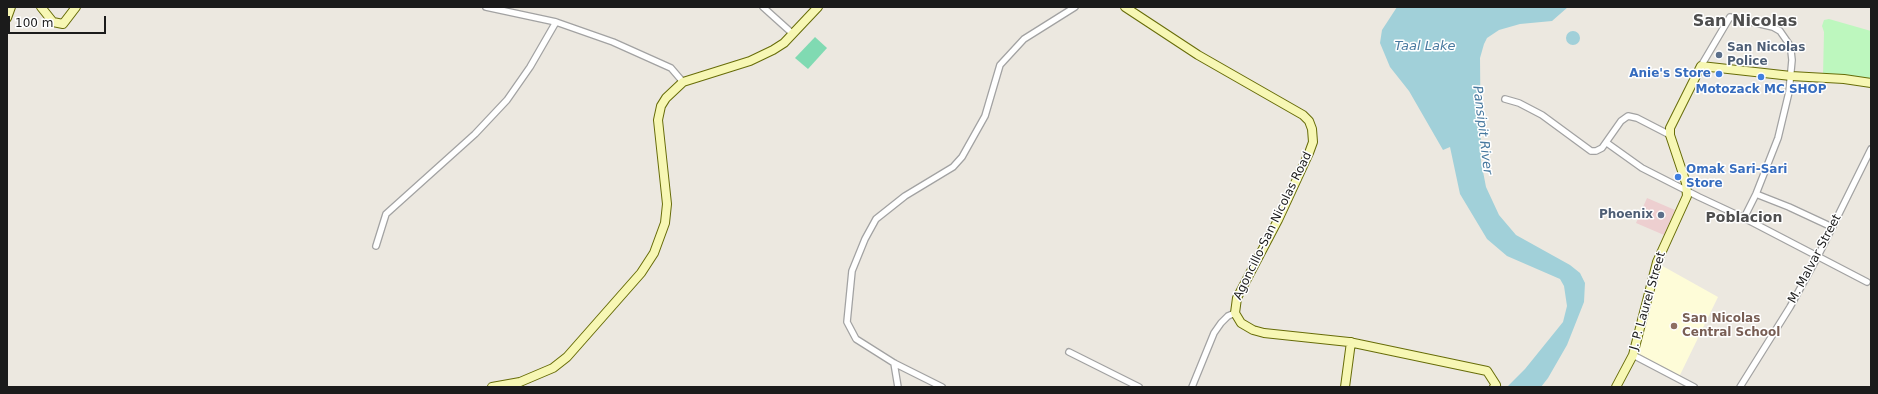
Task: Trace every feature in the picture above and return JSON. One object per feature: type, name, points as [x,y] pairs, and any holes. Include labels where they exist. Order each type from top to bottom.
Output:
[{"type":"main road","points":[[7,18],[11,7]]},
{"type":"main road","points":[[41,7],[53,22],[63,24],[76,7]]},
{"type":"main road","points":[[492,387],[520,382],[547,370],[563,360],[641,273],[654,253],[665,223],[667,204],[664,161],[658,125],[659,112],[666,98],[683,82],[762,56],[784,43],[818,7]]},
{"type":"main road","name":"Agoncillo-San Nicolas Road","points":[[1125,7],[1198,55],[1304,115],[1309,120],[1312,129],[1313,142],[1309,153],[1278,220],[1241,290],[1235,306],[1235,313],[1242,323],[1253,330],[1352,342],[1487,371],[1496,385],[1494,387]]},
{"type":"main road","points":[[1687,191],[1670,135],[1670,128],[1702,66],[1791,76],[1844,79],[1871,83]]},
{"type":"main road","name":"J. P. Laurel Street","points":[[1616,387],[1633,355],[1657,262],[1687,196],[1687,191]]},
{"type":"main road","points":[[1345,387],[1352,342]]},
{"type":"street","points":[[486,7],[556,22],[613,42],[671,68],[683,82]]},
{"type":"street","points":[[763,7],[793,34]]},
{"type":"street","points":[[942,387],[894,363],[856,339],[847,322],[852,271],[865,239],[876,219],[905,196],[953,167],[962,157],[985,116],[1000,65],[1024,39],[1075,7]]},
{"type":"street","points":[[1702,66],[1730,17],[1773,27],[1780,31],[1787,40],[1791,51],[1791,76],[1785,112],[1778,138],[1756,194],[1744,218]]},
{"type":"street","points":[[376,246],[386,214],[475,134],[507,100],[530,67],[556,22]]},
{"type":"street","points":[[1505,99],[1524,105],[1542,115],[1591,151],[1596,151],[1607,143],[1622,121],[1628,116],[1632,116],[1670,135]]},
{"type":"street","points":[[1607,143],[1642,168],[1744,218],[1867,282]]},
{"type":"street","name":"M. Malvar Street","points":[[1740,387],[1774,334],[1818,256],[1871,148]]},
{"type":"street","points":[[1756,194],[1789,207],[1832,228]]},
{"type":"street","points":[[1192,387],[1214,333],[1228,316],[1235,313]]},
{"type":"street","points":[[1069,352],[1139,387]]},
{"type":"street","points":[[1633,355],[1694,387]]},
{"type":"street","points":[[894,363],[898,387]]},
{"type":"shaded area","points":[[1647,198],[1675,210],[1664,235],[1636,223]]},
{"type":"shaded area","name":"San Nicolas Central School","points":[[1659,264],[1718,297],[1679,377],[1636,355]]},
{"type":"green space","points":[[1829,19],[1871,31],[1871,81],[1823,76],[1824,32],[1822,26],[1824,20]]},
{"type":"green space","points":[[815,37],[827,48],[808,69],[795,58]]},
{"type":"water","name":"Taal Lake","points":[[1397,7],[1568,7],[1552,21],[1520,24],[1499,30],[1487,38],[1480,58],[1481,161],[1486,187],[1499,215],[1516,235],[1570,265],[1580,273],[1585,283],[1584,302],[1567,345],[1548,378],[1541,387],[1507,387],[1525,369],[1563,322],[1567,306],[1564,286],[1560,279],[1507,256],[1487,239],[1460,194],[1450,147],[1443,150],[1409,91],[1390,67],[1380,43],[1382,30]]},
{"type":"water","points":[[1573,31],[1578,33],[1580,38],[1578,43],[1573,45],[1568,43],[1566,38],[1568,33]]},
{"type":"place","name":"San Nicolas Police","points":[[1719,55]]},
{"type":"place","name":"Anie's Store","points":[[1719,74]]},
{"type":"place","name":"Motozack MC SHOP","points":[[1761,77]]},
{"type":"place","name":"Omak Sari-Sari Store","points":[[1678,177]]},
{"type":"place","name":"Phoenix","points":[[1661,215]]},
{"type":"place","name":"San Nicolas Central School","points":[[1674,326]]},
{"type":"district","name":"San Nicolas","points":[[1745,22]]},
{"type":"district","name":"Poblacion","points":[[1744,218]]},
{"type":"water label","name":"Pansipit River","points":[[1482,130]]}]
